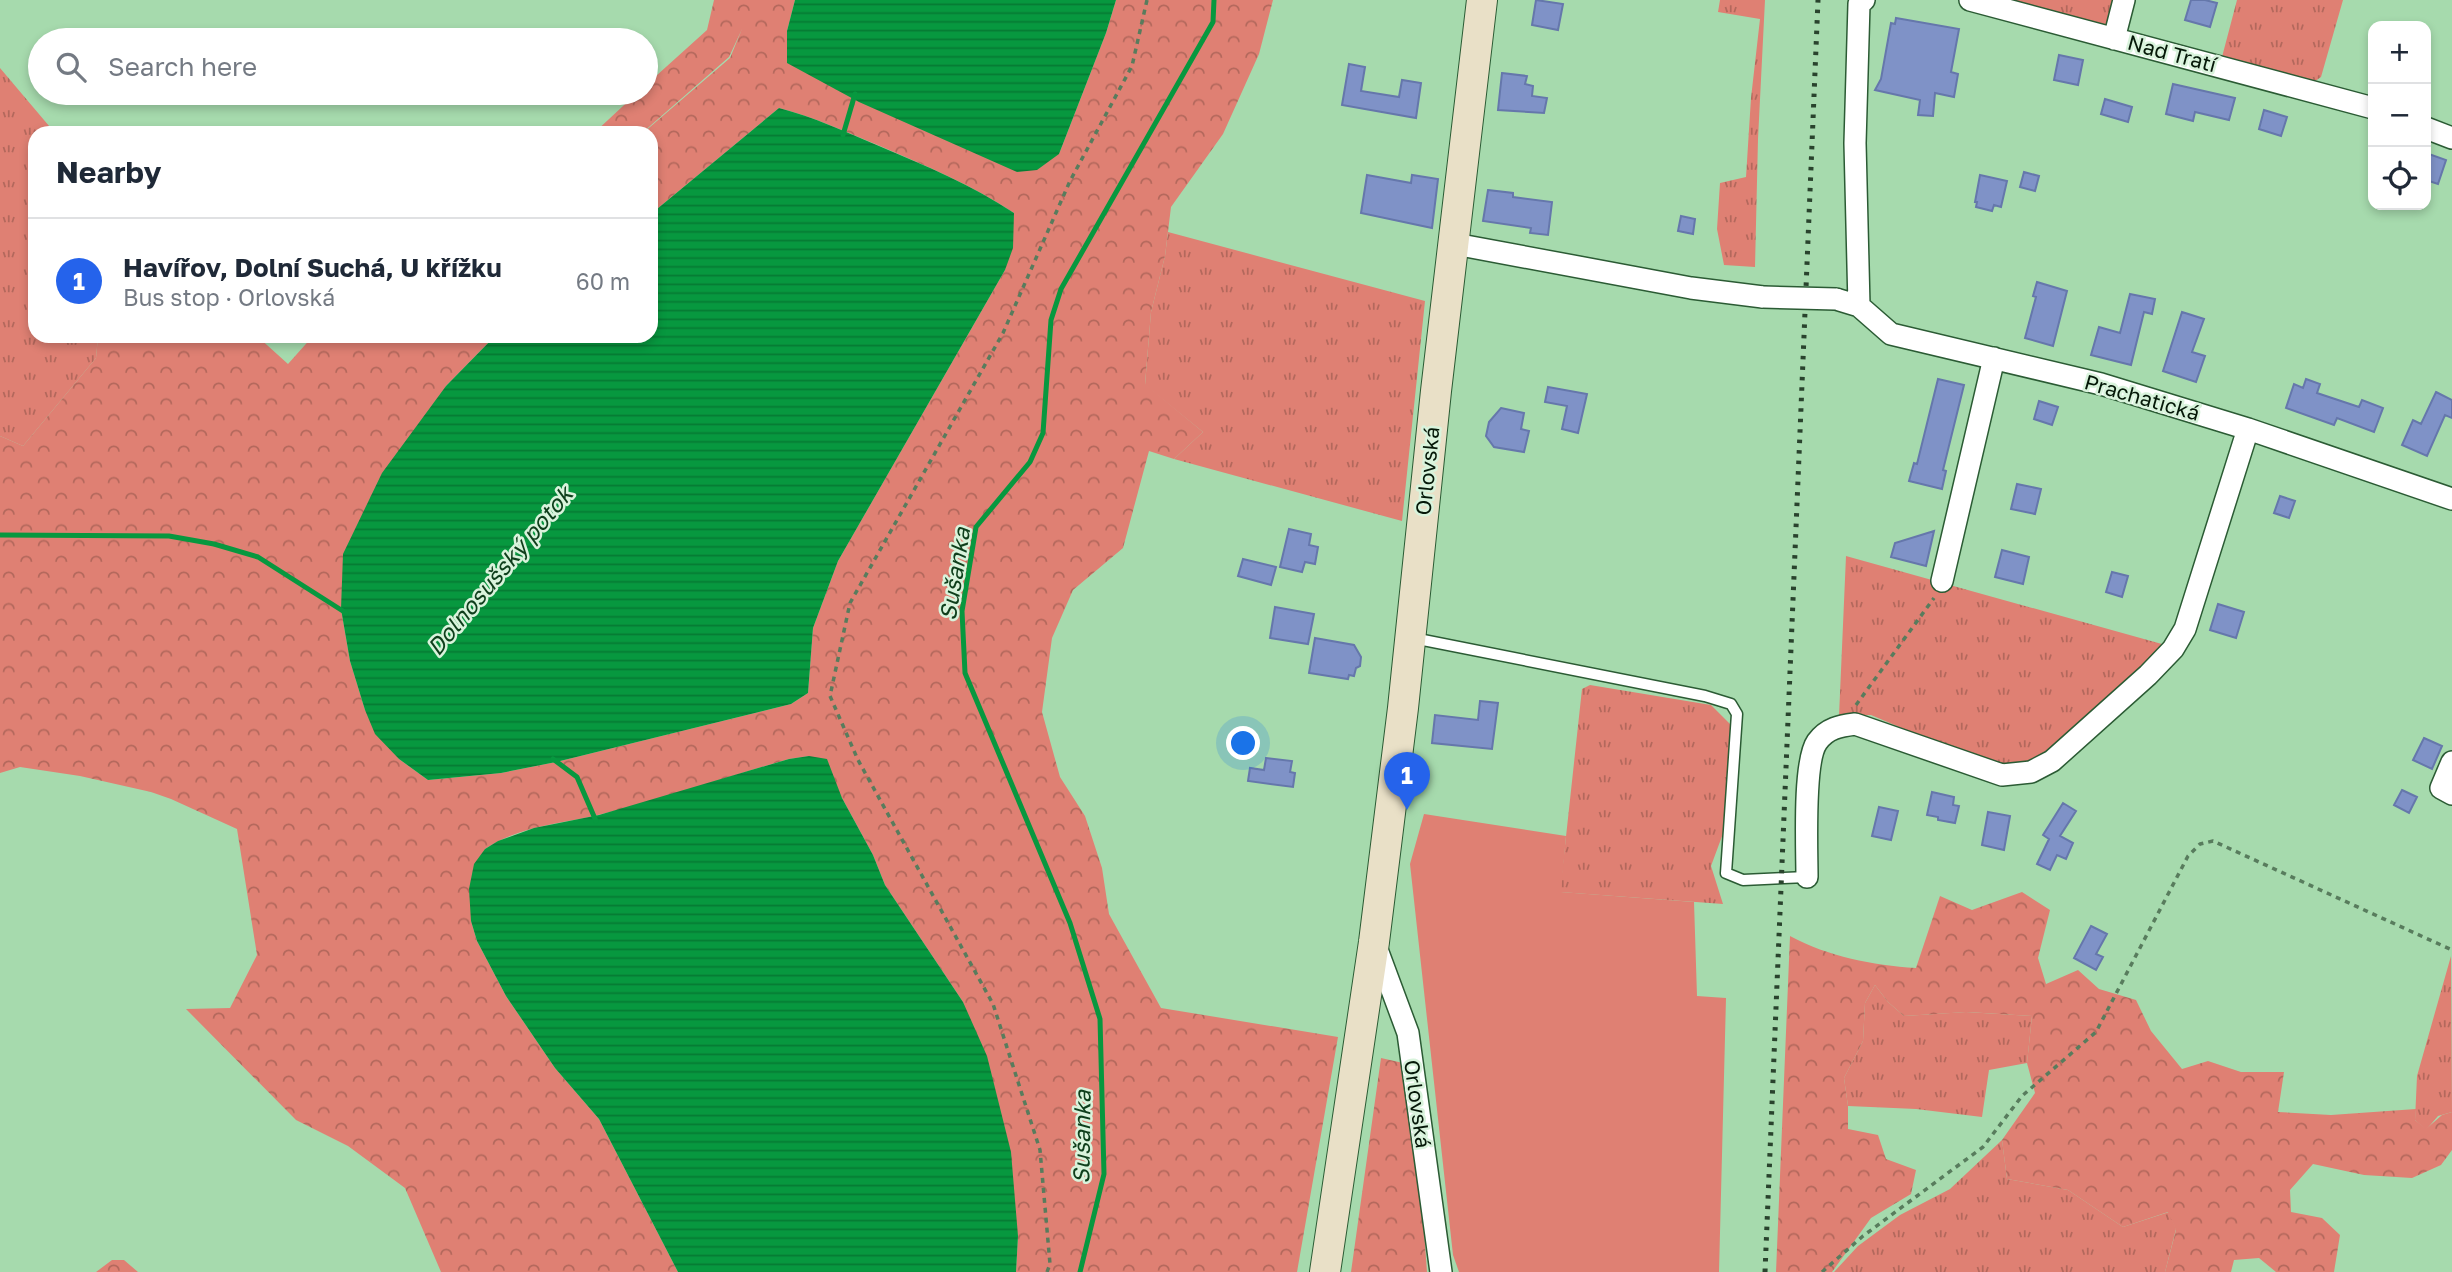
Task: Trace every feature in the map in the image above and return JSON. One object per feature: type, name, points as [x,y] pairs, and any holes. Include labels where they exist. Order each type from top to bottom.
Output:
[{"type":"main road","name":"Orlovská","points":[[1325,1272],[1374,942],[1482,0]]},
{"type":"street","points":[[1859,306],[1855,143],[1859,4],[1864,0]]},
{"type":"street","name":"Nad Tratí","points":[[1970,0],[2368,107]]},
{"type":"street","points":[[2114,38],[2124,0]]},
{"type":"street","points":[[2431,130],[2452,138]]},
{"type":"street","name":"Prachatická","points":[[1455,244],[1691,288],[1763,297],[1836,299],[1859,306],[1891,334],[2101,384],[2248,429],[2452,499]]},
{"type":"street","points":[[1942,581],[1994,358]]},
{"type":"street","points":[[1807,877],[1808,774],[1816,742],[1834,726],[1855,724],[2001,775],[2031,772],[2052,761],[2148,675],[2173,649],[2185,629],[2248,429]]},
{"type":"street","points":[[2452,762],[2441,788],[2452,794]]},
{"type":"street","name":"Orlovská","points":[[1374,942],[1408,1033],[1441,1272]]},
{"type":"lane","points":[[1410,638],[1704,696],[1731,704],[1737,714],[1726,873],[1743,880],[1807,877]]},
{"type":"path","points":[[1047,1272],[1050,1264],[1040,1150],[993,1004],[858,760],[830,696],[850,603],[1003,333],[1070,181],[1132,66],[1147,0]]},
{"type":"path","points":[[1840,726],[1939,591],[1942,581]]},
{"type":"path","points":[[1822,1272],[1863,1236],[1983,1147],[2022,1096],[2096,1032],[2188,856],[2200,844],[2213,841],[2452,950]]},
{"type":"green space","points":[[714,0],[795,0],[787,31],[1059,154],[1116,0],[1273,0],[1259,54],[1223,134],[1171,207],[1165,256],[1151,312],[1145,384],[1203,432],[1174,459],[1149,451],[1123,548],[1073,590],[1052,638],[1042,712],[1060,777],[1085,816],[1102,868],[1109,914],[1161,1008],[1338,1037],[1297,1272],[1016,1272],[1018,1236],[963,1002],[885,885],[873,855],[842,798],[809,756],[789,759],[622,809],[512,835],[485,849],[471,921],[477,941],[506,996],[555,1068],[599,1119],[678,1272],[441,1272],[405,1188],[348,1146],[296,1120],[186,1009],[230,1008],[257,955],[237,829],[151,792],[80,776],[20,767],[0,773],[0,436],[23,446],[96,358],[97,343],[265,343],[288,364],[307,343],[488,343],[446,386],[341,609],[350,661],[365,710],[399,759],[428,780],[501,773],[556,762],[791,704],[808,693],[813,628],[838,561],[1005,270],[1014,213],[932,169],[830,125],[779,108],[658,208],[658,126],[651,126],[730,58],[742,29],[729,57],[650,126],[602,126],[624,105],[658,105],[658,74],[707,30]]},
{"type":"green space","points":[[1720,0],[1765,0],[1755,267],[1724,265],[1717,229],[1720,183],[1746,177],[1760,19],[1718,12]]},
{"type":"green space","points":[[1996,0],[2117,0],[2110,28]]},
{"type":"green space","points":[[2237,0],[2343,0],[2321,77],[2311,84],[2222,57]]},
{"type":"green space","points":[[0,68],[28,101],[28,105],[31,105],[49,126],[28,126],[28,343],[97,343],[96,358],[23,446],[0,436]]},
{"type":"green space","points":[[1168,232],[1425,301],[1402,521],[1174,459],[1203,432],[1145,385],[1151,312]]},
{"type":"green space","points":[[1846,556],[2169,646],[2046,758],[2024,766],[1996,768],[1871,715],[1839,716]]},
{"type":"green space","points":[[1590,685],[1711,705],[1732,726],[1731,812],[1711,866],[1723,904],[1560,892],[1582,689]]},
{"type":"green space","points":[[1424,814],[1566,836],[1561,892],[1694,902],[1697,996],[1726,998],[1719,1272],[1459,1272],[1453,1255],[1410,864]]},
{"type":"green space","points":[[2022,892],[2050,910],[2038,958],[2046,984],[2078,970],[2099,989],[2136,1000],[2151,1031],[2182,1069],[2208,1061],[2241,1072],[2284,1072],[2278,1112],[2331,1115],[2416,1109],[2415,1120],[2426,1129],[2442,1115],[2452,1112],[2452,1150],[2441,1165],[2412,1178],[2364,1175],[2313,1164],[2290,1190],[2291,1212],[2322,1218],[2340,1235],[2334,1272],[2276,1272],[2259,1258],[2234,1260],[2231,1272],[2165,1272],[2176,1230],[2168,1212],[2123,1227],[2068,1190],[2007,1179],[2002,1140],[2035,1093],[2027,1063],[2032,1016],[1967,1012],[1904,1016],[1888,1002],[1875,985],[1865,1003],[1863,1041],[1844,1078],[1848,1129],[1878,1135],[1886,1159],[1916,1170],[1911,1194],[1871,1218],[1832,1272],[1776,1272],[1790,936],[1851,959],[1916,968],[1940,896],[1972,910]]},
{"type":"green space","points":[[2451,956],[2452,1112],[2438,1116],[2426,1130],[2415,1120],[2417,1076]]},
{"type":"green space","points":[[1875,985],[1888,1002],[1904,1016],[1966,1012],[2032,1016],[2027,1063],[1989,1070],[1982,1117],[1916,1109],[1848,1106],[1844,1078],[1863,1041],[1865,1003]]},
{"type":"green space","points":[[1381,1058],[1412,1065],[1427,1272],[1351,1272]]},
{"type":"green space","points":[[2002,1140],[2007,1179],[2068,1190],[2123,1227],[2169,1212],[2176,1229],[2165,1272],[1834,1272],[1858,1246],[1900,1215],[1950,1189]]},
{"type":"green space","points":[[112,1260],[124,1260],[138,1272],[96,1272]]},
{"type":"water","points":[[795,0],[1116,0],[1059,154],[1037,170],[1017,172],[859,102],[787,63],[787,31]]},
{"type":"water","points":[[779,108],[830,125],[931,169],[1014,213],[1013,248],[1005,270],[838,561],[813,628],[808,693],[791,704],[556,762],[501,773],[428,780],[399,759],[375,734],[365,710],[350,661],[341,609],[343,554],[382,473],[446,386],[488,343],[658,343],[658,208]]},
{"type":"water","points":[[809,756],[827,759],[842,798],[873,855],[885,885],[963,1002],[987,1056],[1011,1152],[1018,1236],[1016,1272],[678,1272],[599,1119],[555,1068],[506,996],[477,941],[471,921],[469,889],[474,864],[485,849],[498,841],[534,828],[599,815],[789,759]]},
{"type":"building","points":[[1536,0],[1563,4],[1558,30],[1532,25]]},
{"type":"building","points":[[2191,0],[2217,3],[2210,27],[2185,20]]},
{"type":"building","points":[[1896,18],[1959,29],[1951,72],[1958,74],[1954,97],[1935,93],[1933,116],[1918,115],[1920,100],[1875,90],[1881,79],[1891,23],[1895,24]]},
{"type":"building","points":[[2059,55],[2083,60],[2078,85],[2054,80]]},
{"type":"building","points":[[1349,64],[1365,67],[1361,91],[1399,97],[1402,80],[1421,83],[1416,118],[1342,105]]},
{"type":"building","points":[[1502,73],[1527,76],[1525,84],[1533,86],[1532,96],[1547,98],[1544,113],[1498,110]]},
{"type":"building","points":[[2173,84],[2235,98],[2229,120],[2195,112],[2193,121],[2166,114]]},
{"type":"building","points":[[2105,99],[2132,107],[2128,122],[2101,114]]},
{"type":"building","points":[[2264,110],[2287,117],[2281,136],[2259,129]]},
{"type":"building","points":[[2431,155],[2446,160],[2438,184],[2431,182]]},
{"type":"building","points":[[2024,172],[2039,176],[2035,191],[2020,187]]},
{"type":"building","points":[[1367,175],[1411,183],[1412,175],[1438,179],[1432,228],[1361,213]]},
{"type":"building","points":[[1980,175],[2007,181],[2001,207],[1994,205],[1992,211],[1976,207]]},
{"type":"building","points":[[1488,190],[1513,193],[1513,197],[1552,202],[1548,235],[1530,233],[1531,228],[1483,221]]},
{"type":"building","points":[[1681,216],[1695,219],[1693,234],[1678,231]]},
{"type":"building","points":[[2037,282],[2067,291],[2053,346],[2025,338],[2036,297],[2033,296]]},
{"type":"building","points":[[2130,294],[2155,299],[2152,314],[2144,312],[2131,365],[2091,355],[2099,327],[2120,333]]},
{"type":"building","points":[[2182,312],[2204,319],[2192,352],[2205,356],[2196,382],[2163,371]]},
{"type":"building","points":[[1938,379],[1964,385],[1943,470],[1946,471],[1942,489],[1909,481],[1914,463],[1917,464]]},
{"type":"building","points":[[2306,379],[2320,384],[2317,393],[2359,407],[2362,400],[2383,408],[2374,432],[2337,418],[2334,425],[2286,408],[2294,384],[2303,388]]},
{"type":"building","points":[[1548,387],[1587,394],[1578,433],[1562,429],[1567,406],[1545,402]]},
{"type":"building","points":[[2436,392],[2452,400],[2452,418],[2445,415],[2427,456],[2402,445],[2413,420],[2421,424]]},
{"type":"building","points":[[2039,401],[2058,407],[2052,425],[2034,419]]},
{"type":"building","points":[[1501,408],[1524,413],[1521,429],[1529,431],[1524,452],[1494,447],[1486,436],[1489,422]]},
{"type":"building","points":[[2017,484],[2041,489],[2035,514],[2011,509]]},
{"type":"building","points":[[2280,496],[2295,501],[2289,518],[2274,513]]},
{"type":"building","points":[[1289,529],[1311,534],[1309,545],[1318,547],[1315,564],[1305,562],[1302,572],[1280,567]]},
{"type":"building","points":[[1934,531],[1926,566],[1891,557],[1895,543]]},
{"type":"building","points":[[2002,550],[2029,557],[2023,584],[1995,577]]},
{"type":"building","points":[[1243,559],[1276,567],[1271,585],[1238,576]]},
{"type":"building","points":[[2112,572],[2128,576],[2122,597],[2106,592]]},
{"type":"building","points":[[2218,604],[2244,612],[2236,638],[2210,630]]},
{"type":"building","points":[[1275,607],[1314,614],[1308,644],[1270,638]]},
{"type":"building","points":[[1315,638],[1354,645],[1361,657],[1360,666],[1356,668],[1354,676],[1349,675],[1348,679],[1309,673]]},
{"type":"building","points":[[1480,701],[1498,703],[1492,749],[1432,743],[1435,715],[1478,720]]},
{"type":"building","points":[[2424,738],[2442,746],[2432,769],[2413,760]]},
{"type":"building","points":[[1266,758],[1292,761],[1290,772],[1295,773],[1293,787],[1248,781],[1250,768],[1264,770]]},
{"type":"building","points":[[2402,790],[2417,797],[2409,813],[2394,805]]},
{"type":"building","points":[[1932,792],[1954,797],[1953,805],[1959,806],[1955,823],[1927,815]]},
{"type":"building","points":[[2063,803],[2076,811],[2060,836],[2073,843],[2066,859],[2057,855],[2050,870],[2037,864],[2049,839],[2043,835]]},
{"type":"building","points":[[1879,807],[1898,811],[1891,840],[1872,836]]},
{"type":"building","points":[[1988,812],[2010,816],[2004,850],[1982,845]]},
{"type":"building","points":[[2091,926],[2107,934],[2096,954],[2103,957],[2096,970],[2074,958]]},
{"type":"waterway","name":"Sušanka","points":[[1080,1272],[1104,1174],[1100,1019],[1070,923],[965,673],[962,611],[976,527],[1030,462],[1043,433],[1051,320],[1061,289],[1213,22],[1214,0]]},
{"type":"waterway","name":"Dolnosušský potok","points":[[843,135],[855,94]]},
{"type":"waterway","points":[[0,535],[169,536],[214,544],[258,557],[346,613]]},
{"type":"waterway","name":"Dolnosušský potok","points":[[553,759],[577,777],[596,821]]},
{"type":"railway","points":[[1765,1272],[1818,0]]},
{"type":"place","name":"Havířov, Dolní Suchá, U křížku","points":[[1407,810]]}]
